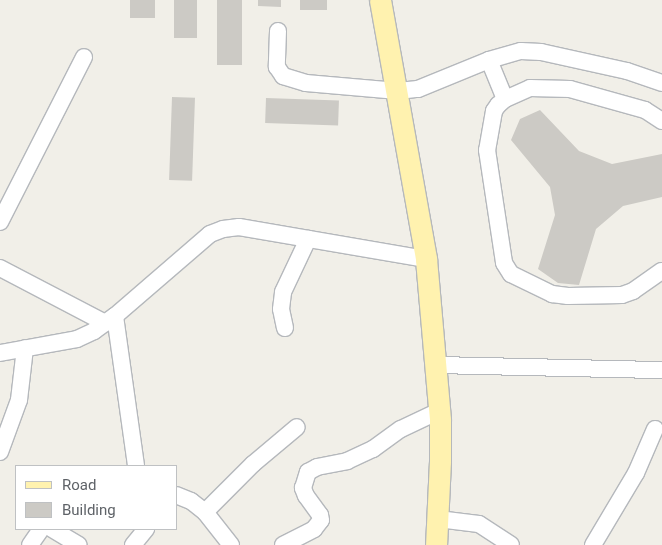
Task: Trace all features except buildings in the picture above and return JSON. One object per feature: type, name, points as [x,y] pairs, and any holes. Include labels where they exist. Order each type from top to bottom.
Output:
[{"type":"main road","points":[[380,0],[398,92],[426,259],[439,412],[436,545]]},
{"type":"street","points":[[278,31],[277,67],[283,76],[292,81],[398,92],[435,83],[489,60],[521,51],[541,52],[627,71],[662,83]]},
{"type":"street","points":[[0,222],[84,57]]},
{"type":"street","points":[[489,60],[505,99]]},
{"type":"street","points":[[662,121],[645,110],[570,89],[530,88],[505,99],[494,111],[487,150],[504,263],[511,274],[552,294],[568,296],[622,295],[633,291],[662,271]]},
{"type":"street","points":[[0,353],[77,339],[110,320],[210,234],[224,229],[239,227],[426,259]]},
{"type":"street","points":[[285,328],[281,309],[282,292],[308,239]]},
{"type":"street","points":[[0,268],[110,320]]},
{"type":"street","points":[[110,320],[136,465]]},
{"type":"street","points":[[0,452],[19,400],[26,348]]},
{"type":"street","points":[[436,365],[662,370]]},
{"type":"street","points":[[283,545],[314,529],[321,520],[320,515],[306,496],[304,488],[308,472],[317,466],[347,461],[373,449],[401,428],[439,412]]},
{"type":"street","points":[[205,512],[253,464],[297,428]]},
{"type":"street","points":[[593,545],[636,473],[655,429]]},
{"type":"street","points":[[178,496],[191,501],[205,512],[231,545]]},
{"type":"street","points":[[438,519],[479,524],[511,545]]},
{"type":"street","points":[[30,545],[40,530]]},
{"type":"street","points":[[54,530],[79,545]]},
{"type":"street","points":[[133,545],[145,530]]}]
